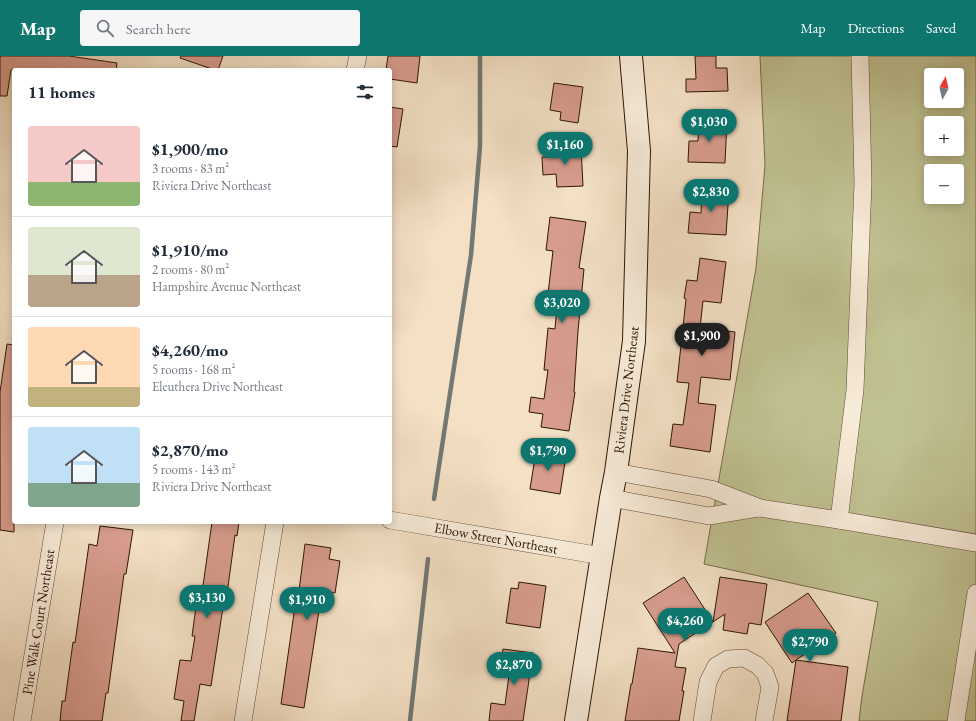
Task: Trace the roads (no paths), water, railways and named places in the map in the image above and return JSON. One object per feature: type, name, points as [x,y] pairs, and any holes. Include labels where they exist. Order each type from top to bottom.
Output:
[{"type":"street","points":[[355,68],[358,56]]},
{"type":"street","name":"Riviera Drive Northeast","points":[[576,721],[610,498],[616,472],[633,349],[639,151],[631,56]]},
{"type":"street","points":[[839,520],[855,390],[863,183],[860,56]]},
{"type":"street","points":[[616,472],[711,489],[760,508],[976,543]]},
{"type":"street","points":[[610,498],[709,516],[760,508]]},
{"type":"street","name":"Elbow Street Northeast","points":[[392,520],[602,556]]},
{"type":"street","name":"Pine Walk Court Northeast","points":[[22,721],[55,524]]},
{"type":"street","points":[[243,721],[275,524]]},
{"type":"street","points":[[956,721],[976,593]]},
{"type":"street","points":[[702,721],[708,682],[716,666],[728,659],[744,658],[757,664],[766,673],[770,687],[764,721]]},
{"type":"waterway","points":[[434,499],[471,255],[480,146],[480,56]]},
{"type":"waterway","points":[[410,721],[428,559]]}]
